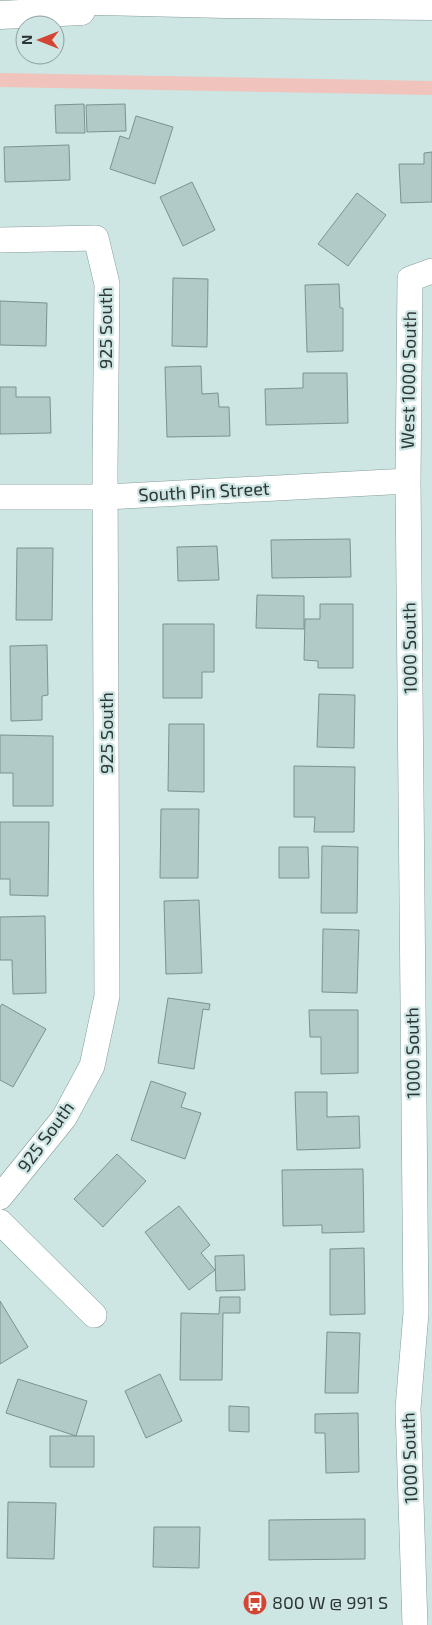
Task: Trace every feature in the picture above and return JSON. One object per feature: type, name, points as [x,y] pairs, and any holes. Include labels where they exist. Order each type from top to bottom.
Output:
[{"type":"highway","points":[[57,0],[432,6]]},
{"type":"highway","points":[[0,16],[225,4]]},
{"type":"street","name":"925 South","points":[[0,240],[96,238],[107,284],[108,996],[92,1066],[64,1118],[0,1197]]},
{"type":"street","name":"West 1000 South","points":[[408,481],[421,275]]},
{"type":"street","name":"South Pin Street","points":[[0,498],[106,497],[408,481]]},
{"type":"street","name":"1000 South","points":[[408,481],[416,1313],[408,1408],[415,1625]]},
{"type":"street","points":[[0,1222],[94,1315]]},
{"type":"shaded area","points":[[0,73],[432,81],[432,95],[0,87]]},
{"type":"building","points":[[84,104],[85,133],[56,133],[55,105]]},
{"type":"building","points":[[125,104],[126,131],[87,132],[86,105]]},
{"type":"building","points":[[136,116],[173,127],[155,184],[110,169],[120,136],[129,139]]},
{"type":"building","points":[[69,145],[70,180],[5,182],[4,147]]},
{"type":"building","points":[[432,152],[432,202],[401,203],[399,164],[424,164],[424,153]]},
{"type":"building","points":[[192,182],[215,230],[183,246],[160,197]]},
{"type":"building","points":[[357,193],[386,215],[348,266],[318,244]]},
{"type":"building","points":[[173,278],[208,279],[207,347],[172,346]]},
{"type":"building","points":[[339,284],[340,308],[343,308],[343,351],[307,352],[305,285]]},
{"type":"building","points":[[0,301],[47,303],[46,346],[0,345]]},
{"type":"building","points":[[201,366],[202,394],[218,393],[219,407],[229,407],[230,436],[167,437],[165,367]]},
{"type":"building","points":[[303,373],[347,373],[348,423],[266,425],[265,389],[303,388]]},
{"type":"building","points":[[0,387],[16,387],[16,397],[50,397],[51,433],[0,434]]},
{"type":"building","points":[[350,539],[351,577],[272,578],[271,540]]},
{"type":"building","points":[[217,546],[219,580],[178,581],[177,547]]},
{"type":"building","points":[[17,548],[53,548],[52,620],[16,620]]},
{"type":"building","points":[[257,595],[304,596],[304,629],[256,628]]},
{"type":"building","points":[[320,604],[353,604],[353,668],[318,668],[318,661],[304,660],[305,619],[320,619]]},
{"type":"building","points":[[163,624],[214,624],[214,672],[202,672],[202,698],[163,698]]},
{"type":"building","points":[[47,645],[48,695],[42,696],[42,720],[11,721],[10,646]]},
{"type":"building","points":[[319,694],[355,695],[354,748],[317,747]]},
{"type":"building","points":[[169,724],[204,724],[204,792],[168,791]]},
{"type":"building","points":[[0,735],[53,736],[53,806],[13,806],[13,773],[0,773]]},
{"type":"building","points":[[294,766],[355,767],[354,832],[314,832],[315,817],[294,817]]},
{"type":"building","points":[[161,809],[199,809],[198,878],[160,878]]},
{"type":"building","points":[[0,822],[49,822],[48,896],[10,895],[10,879],[0,879]]},
{"type":"building","points":[[322,846],[358,847],[357,913],[321,913]]},
{"type":"building","points":[[279,847],[308,847],[309,878],[279,878]]},
{"type":"building","points":[[199,900],[202,973],[166,974],[164,901]]},
{"type":"building","points":[[45,916],[46,993],[13,994],[12,960],[0,960],[0,917]]},
{"type":"building","points":[[323,929],[359,930],[357,993],[322,992]]},
{"type":"building","points":[[168,998],[210,1004],[209,1010],[203,1009],[194,1069],[158,1063]]},
{"type":"building","points":[[2,1004],[46,1029],[13,1087],[0,1080],[0,1007]]},
{"type":"building","points":[[309,1010],[358,1010],[358,1073],[321,1074],[321,1037],[310,1037]]},
{"type":"building","points":[[151,1081],[186,1093],[181,1107],[201,1113],[185,1159],[131,1140]]},
{"type":"building","points":[[295,1092],[327,1092],[327,1117],[359,1116],[360,1148],[297,1150]]},
{"type":"building","points":[[117,1154],[146,1181],[103,1227],[74,1199]]},
{"type":"building","points":[[363,1169],[364,1232],[322,1233],[322,1225],[283,1226],[282,1170]]},
{"type":"building","points":[[179,1206],[210,1245],[201,1253],[215,1270],[189,1290],[145,1232]]},
{"type":"building","points":[[364,1248],[365,1314],[330,1315],[330,1249]]},
{"type":"building","points":[[244,1255],[245,1290],[216,1291],[215,1256]]},
{"type":"building","points":[[220,1297],[240,1297],[240,1313],[223,1313],[222,1380],[180,1380],[181,1313],[219,1314]]},
{"type":"building","points":[[0,1301],[28,1347],[0,1364]]},
{"type":"building","points":[[327,1332],[360,1333],[358,1393],[325,1393]]},
{"type":"building","points":[[160,1374],[182,1421],[146,1438],[125,1391]]},
{"type":"building","points":[[18,1379],[87,1401],[76,1436],[6,1413]]},
{"type":"building","points":[[229,1406],[249,1407],[249,1432],[229,1431]]},
{"type":"building","points":[[358,1413],[359,1472],[326,1473],[325,1433],[315,1433],[315,1414]]},
{"type":"building","points":[[50,1436],[94,1436],[94,1467],[50,1467]]},
{"type":"building","points":[[8,1502],[56,1503],[54,1559],[7,1558]]},
{"type":"building","points":[[365,1519],[365,1559],[269,1560],[269,1520]]},
{"type":"building","points":[[154,1527],[200,1527],[199,1568],[153,1567]]},
{"type":"place","name":"800 W @ 991 S","points":[[255,1603]]}]
